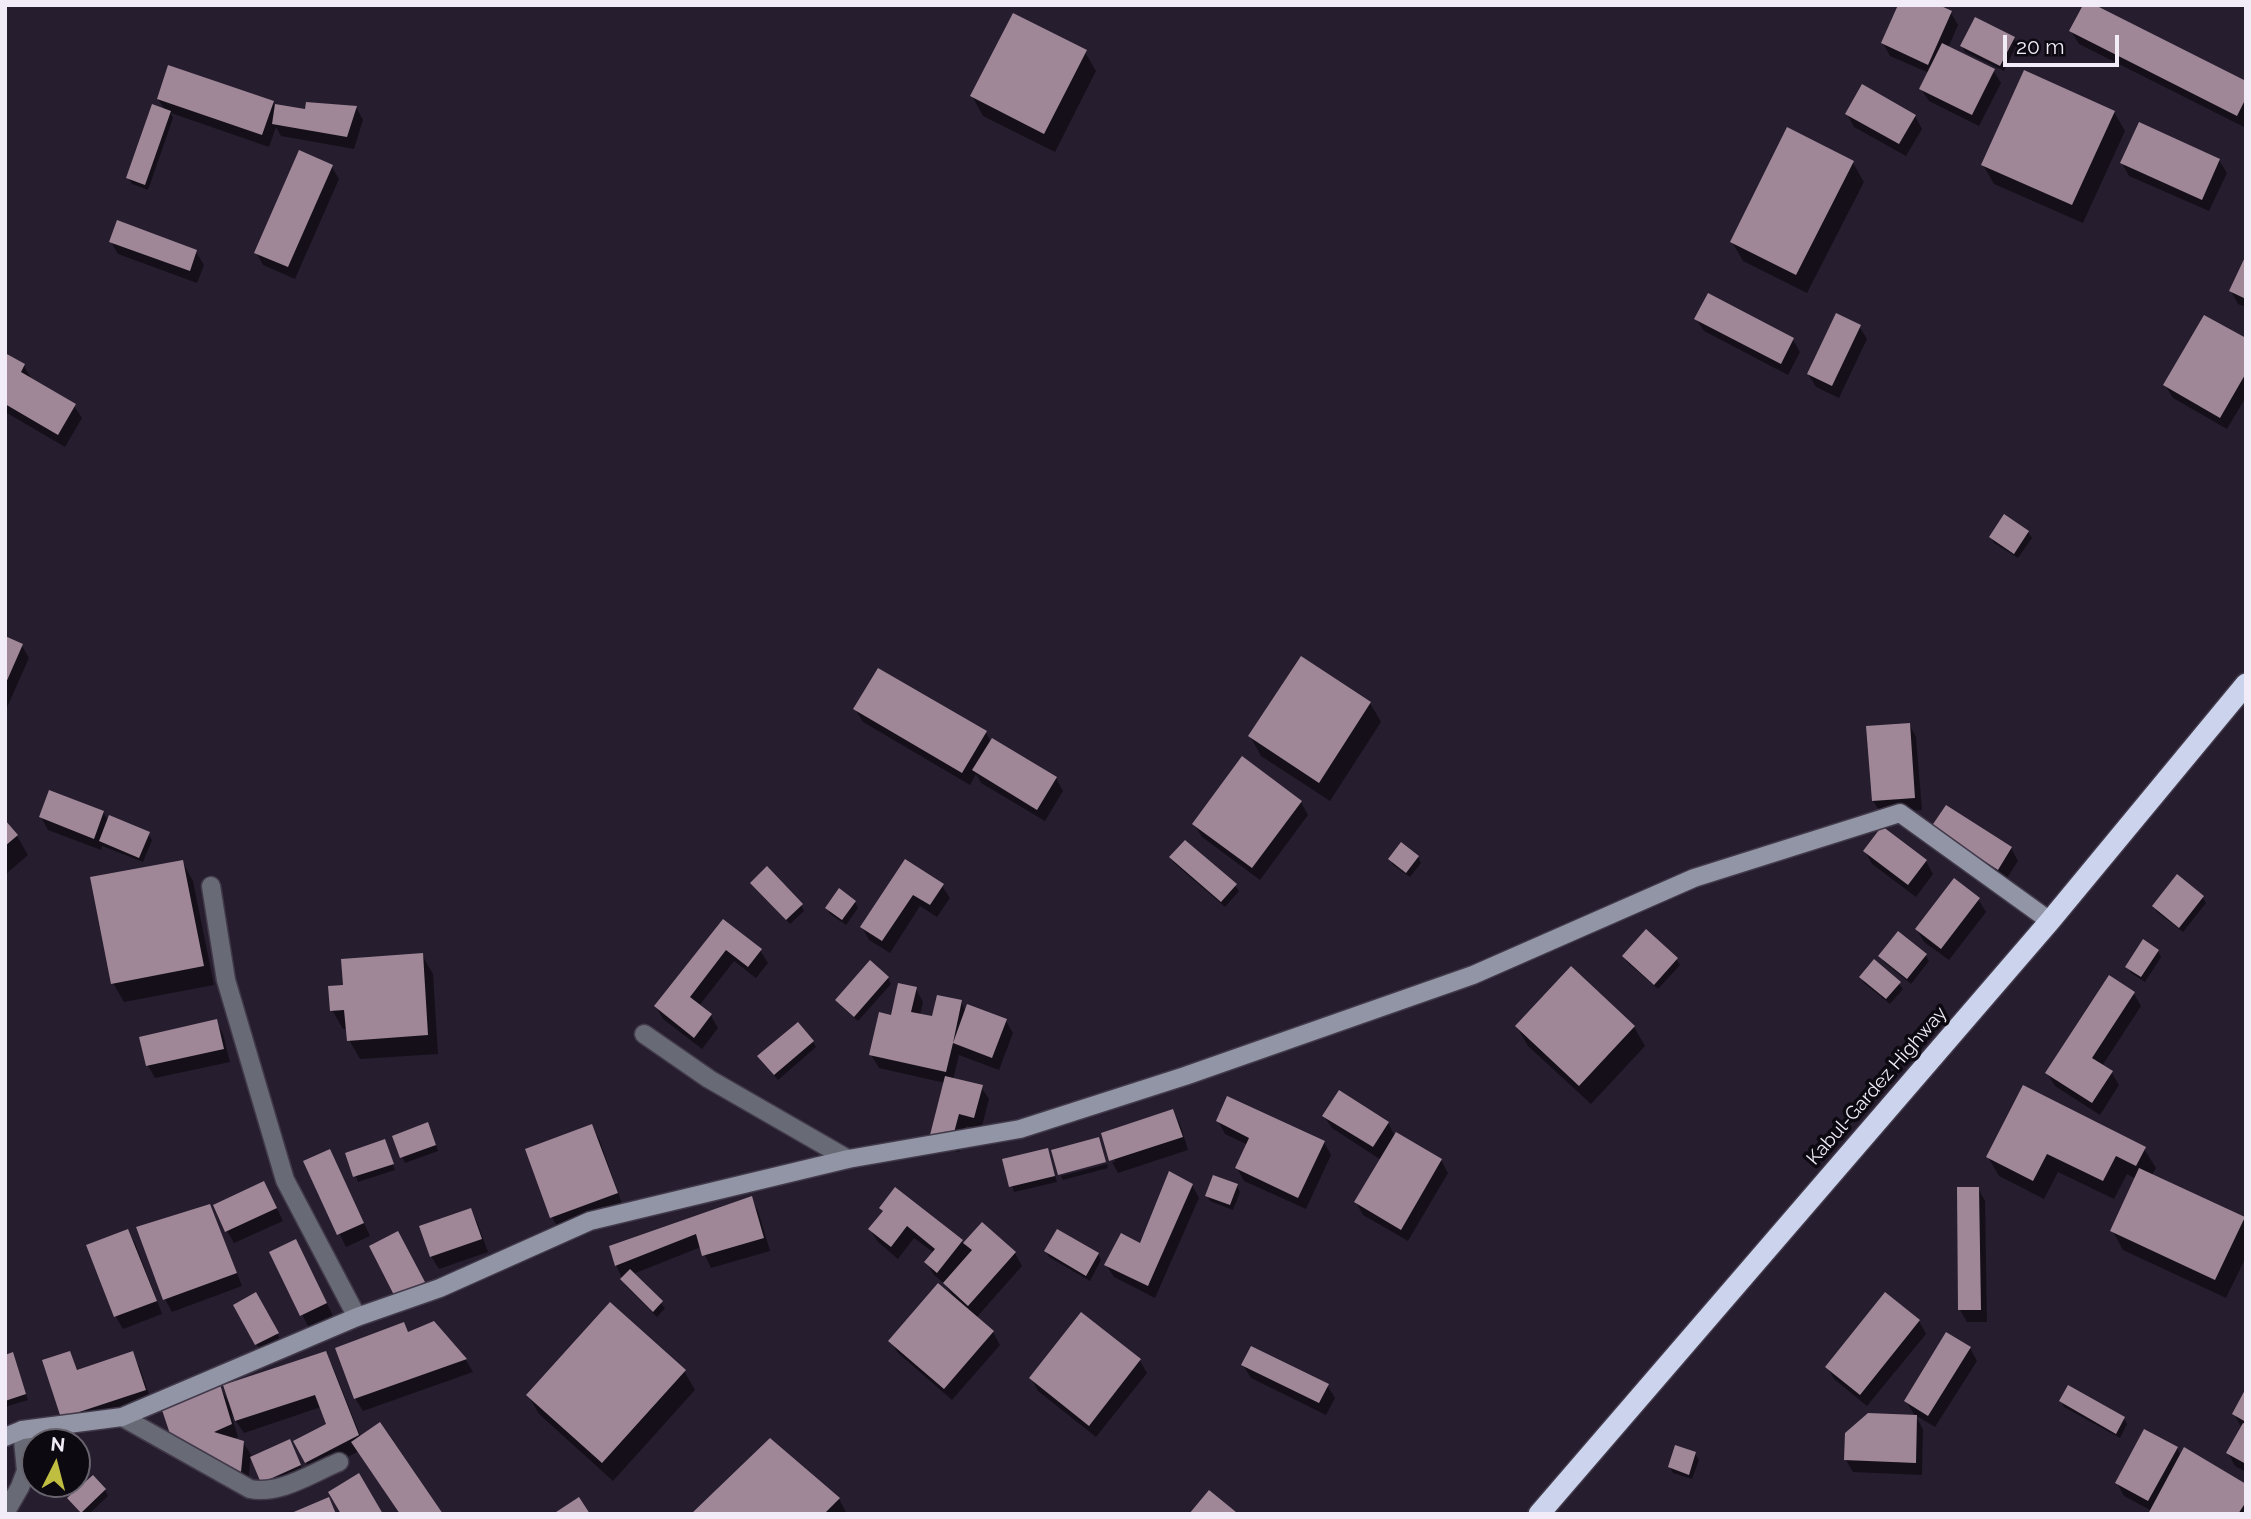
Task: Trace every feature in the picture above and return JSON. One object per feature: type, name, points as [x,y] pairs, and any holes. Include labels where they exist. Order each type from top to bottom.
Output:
[{"type":"highway","name":"Kabul-Gardez Highway","points":[[1539,1514],[2050,921],[2246,684]]},
{"type":"street","points":[[5,1513],[26,1471],[14,1434],[122,1417],[357,1317],[440,1288],[590,1221],[848,1159],[1020,1129],[1185,1076],[1473,975],[1693,878],[1899,813],[2050,921]]},
{"type":"street","points":[[211,886],[226,980],[285,1180],[357,1317]]},
{"type":"street","points":[[645,1034],[709,1079],[848,1159]]},
{"type":"street","points":[[122,1417],[250,1489],[263,1491],[277,1488],[339,1462]]},
{"type":"building","points":[[1898,5],[1939,5],[1952,11],[1928,65],[1881,43]]},
{"type":"building","points":[[2083,5],[2095,5],[2246,81],[2246,98],[2237,116],[2069,31]]},
{"type":"building","points":[[1013,13],[1087,50],[1044,134],[970,96]]},
{"type":"building","points":[[1975,17],[2015,37],[2000,66],[1960,46]]},
{"type":"building","points":[[1942,43],[1995,69],[1972,115],[1919,89]]},
{"type":"building","points":[[168,65],[274,101],[262,135],[157,99]]},
{"type":"building","points":[[2024,70],[2115,111],[2072,205],[1981,165]]},
{"type":"building","points":[[1862,84],[1916,115],[1899,144],[1845,114]]},
{"type":"building","points":[[306,102],[357,106],[347,137],[272,124],[275,104],[305,109]]},
{"type":"building","points":[[152,104],[171,111],[145,185],[126,178]]},
{"type":"building","points":[[2139,122],[2220,159],[2202,200],[2120,163]]},
{"type":"building","points":[[1787,127],[1854,161],[1796,275],[1730,242]]},
{"type":"building","points":[[299,150],[333,165],[288,267],[254,253]]},
{"type":"building","points":[[117,220],[197,250],[190,271],[109,242]]},
{"type":"building","points":[[2246,255],[2246,299],[2229,291]]},
{"type":"building","points":[[1708,293],[1794,338],[1781,364],[1694,319]]},
{"type":"building","points":[[1836,313],[1861,325],[1832,386],[1807,374]]},
{"type":"building","points":[[2204,315],[2246,338],[2246,373],[2220,418],[2163,385]]},
{"type":"building","points":[[5,353],[25,364],[21,372],[76,404],[58,435],[5,404]]},
{"type":"building","points":[[2004,514],[2029,531],[2014,554],[1989,537]]},
{"type":"building","points":[[5,636],[23,644],[5,685]]},
{"type":"building","points":[[1301,656],[1371,702],[1319,783],[1248,736]]},
{"type":"building","points":[[878,668],[987,731],[962,773],[853,709]]},
{"type":"building","points":[[1910,723],[1915,798],[1872,801],[1866,726]]},
{"type":"building","points":[[992,738],[1057,777],[1037,810],[972,770]]},
{"type":"building","points":[[1242,756],[1302,801],[1252,868],[1192,824]]},
{"type":"building","points":[[49,790],[104,811],[94,839],[39,817]]},
{"type":"building","points":[[1946,805],[2012,847],[1998,870],[1931,827]]},
{"type":"building","points":[[109,815],[150,832],[139,858],[99,841]]},
{"type":"building","points":[[5,820],[18,835],[5,846]]},
{"type":"building","points":[[1882,826],[1927,860],[1908,885],[1863,851]]},
{"type":"building","points":[[1185,840],[1237,884],[1221,902],[1169,857]]},
{"type":"building","points":[[1401,842],[1419,856],[1406,873],[1388,859]]},
{"type":"building","points":[[905,859],[944,884],[930,905],[913,895],[882,941],[860,927]]},
{"type":"building","points":[[183,860],[204,966],[111,984],[90,877]]},
{"type":"building","points":[[767,866],[803,904],[786,920],[750,883]]},
{"type":"building","points":[[2177,874],[2204,896],[2179,928],[2152,906]]},
{"type":"building","points":[[1954,878],[1980,898],[1941,949],[1915,929]]},
{"type":"building","points":[[839,888],[856,901],[842,920],[825,908]]},
{"type":"building","points":[[723,919],[762,949],[748,967],[726,950],[690,997],[712,1014],[694,1038],[654,1006]]},
{"type":"building","points":[[1646,929],[1678,958],[1654,985],[1622,956]]},
{"type":"building","points":[[1898,931],[1927,954],[1907,979],[1878,956]]},
{"type":"building","points":[[2143,939],[2159,950],[2141,977],[2125,967]]},
{"type":"building","points":[[423,953],[428,1035],[347,1041],[344,1010],[330,1011],[328,986],[343,985],[341,959]]},
{"type":"building","points":[[1874,959],[1901,982],[1886,999],[1859,977]]},
{"type":"building","points":[[870,960],[889,977],[854,1017],[835,1000]]},
{"type":"building","points":[[1571,966],[1635,1026],[1579,1086],[1515,1026]]},
{"type":"building","points":[[2109,975],[2135,992],[2092,1058],[2113,1071],[2092,1103],[2045,1073]]},
{"type":"building","points":[[898,983],[917,987],[911,1012],[932,1016],[937,995],[962,1000],[946,1072],[869,1055],[879,1012],[891,1015]]},
{"type":"building","points":[[967,1004],[1007,1019],[992,1058],[953,1043]]},
{"type":"building","points":[[217,1019],[224,1049],[146,1066],[139,1037]]},
{"type":"building","points":[[798,1022],[814,1041],[774,1075],[757,1056]]},
{"type":"building","points":[[945,1076],[983,1085],[974,1118],[959,1114],[952,1140],[930,1135]]},
{"type":"building","points":[[2023,1085],[2146,1147],[2136,1166],[2116,1156],[2103,1181],[2047,1154],[2033,1181],[1986,1157]]},
{"type":"building","points":[[1339,1090],[1389,1122],[1373,1147],[1322,1116]]},
{"type":"building","points":[[1227,1096],[1325,1141],[1298,1198],[1235,1168],[1249,1138],[1216,1121]]},
{"type":"building","points":[[1173,1109],[1183,1137],[1109,1161],[1101,1133]]},
{"type":"building","points":[[428,1122],[436,1145],[400,1158],[392,1136]]},
{"type":"building","points":[[592,1124],[618,1193],[550,1218],[525,1149]]},
{"type":"building","points":[[1396,1132],[1442,1159],[1401,1230],[1354,1202]]},
{"type":"building","points":[[1099,1137],[1106,1162],[1058,1175],[1051,1150]]},
{"type":"building","points":[[385,1139],[394,1164],[353,1177],[345,1153]]},
{"type":"building","points":[[1048,1148],[1055,1176],[1009,1187],[1002,1159]]},
{"type":"building","points":[[330,1149],[364,1223],[337,1235],[303,1161]]},
{"type":"building","points":[[2139,1168],[2245,1217],[2215,1280],[2110,1231]]},
{"type":"building","points":[[1169,1171],[1193,1184],[1148,1286],[1104,1265],[1121,1233],[1140,1243]]},
{"type":"building","points":[[1213,1175],[1238,1184],[1230,1205],[1205,1196]]},
{"type":"building","points":[[264,1181],[277,1208],[225,1232],[213,1205]]},
{"type":"building","points":[[895,1187],[963,1240],[937,1273],[924,1262],[935,1249],[907,1226],[891,1247],[868,1229],[883,1211],[879,1208]]},
{"type":"building","points":[[1957,1187],[1979,1187],[1981,1310],[1958,1310]]},
{"type":"building","points":[[752,1196],[764,1238],[702,1256],[696,1234],[615,1266],[609,1246]]},
{"type":"building","points":[[210,1204],[237,1273],[163,1300],[136,1227]]},
{"type":"building","points":[[471,1208],[482,1239],[430,1257],[419,1226]]},
{"type":"building","points":[[982,1222],[1016,1252],[968,1306],[943,1283],[972,1250],[963,1243]]},
{"type":"building","points":[[128,1229],[157,1301],[114,1317],[86,1245]]},
{"type":"building","points":[[1057,1229],[1099,1253],[1086,1276],[1044,1251]]},
{"type":"building","points":[[398,1231],[425,1282],[395,1297],[369,1246]]},
{"type":"building","points":[[296,1239],[327,1303],[300,1316],[269,1252]]},
{"type":"building","points":[[630,1269],[663,1301],[653,1312],[620,1279]]},
{"type":"building","points":[[938,1283],[994,1331],[944,1389],[888,1341]]},
{"type":"building","points":[[256,1292],[279,1333],[255,1345],[233,1305]]},
{"type":"building","points":[[1885,1292],[1920,1320],[1860,1395],[1825,1367]]},
{"type":"building","points":[[610,1302],[686,1370],[602,1463],[526,1395]]},
{"type":"building","points":[[1081,1312],[1141,1359],[1089,1426],[1029,1378]]},
{"type":"building","points":[[434,1321],[467,1359],[354,1399],[335,1348],[404,1322],[408,1332]]},
{"type":"building","points":[[1946,1332],[1971,1347],[1928,1416],[1904,1401]]},
{"type":"building","points":[[1251,1346],[1329,1384],[1319,1403],[1241,1365]]},
{"type":"building","points":[[70,1351],[77,1370],[133,1351],[146,1390],[61,1418],[42,1360]]},
{"type":"building","points":[[326,1351],[359,1435],[305,1463],[293,1441],[326,1424],[315,1395],[235,1421],[223,1385]]},
{"type":"building","points":[[13,1352],[26,1394],[5,1401],[5,1355]]},
{"type":"building","points":[[220,1384],[232,1424],[214,1432],[244,1441],[241,1472],[171,1437],[160,1404]]},
{"type":"building","points":[[2068,1385],[2125,1417],[2116,1434],[2059,1401]]},
{"type":"building","points":[[2246,1388],[2246,1422],[2232,1414]]},
{"type":"building","points":[[1868,1413],[1917,1415],[1916,1463],[1844,1460],[1845,1433]]},
{"type":"building","points":[[380,1422],[443,1514],[400,1514],[351,1442]]},
{"type":"building","points":[[2243,1423],[2246,1424],[2246,1464],[2226,1453]]},
{"type":"building","points":[[2144,1429],[2178,1447],[2148,1501],[2115,1483]]},
{"type":"building","points":[[770,1438],[840,1498],[824,1514],[691,1514]]},
{"type":"building","points":[[290,1439],[301,1465],[261,1483],[250,1457]]},
{"type":"building","points":[[1675,1445],[1696,1452],[1689,1475],[1668,1467]]},
{"type":"building","points":[[2184,1447],[2246,1484],[2246,1502],[2238,1514],[2148,1514]]},
{"type":"building","points":[[359,1473],[383,1514],[341,1514],[328,1492]]},
{"type":"building","points":[[93,1475],[106,1489],[81,1513],[67,1498],[91,1498]]},
{"type":"building","points":[[1209,1490],[1236,1512],[1189,1514]]},
{"type":"building","points":[[329,1497],[336,1514],[289,1514]]},
{"type":"building","points":[[579,1497],[590,1514],[553,1514]]}]
